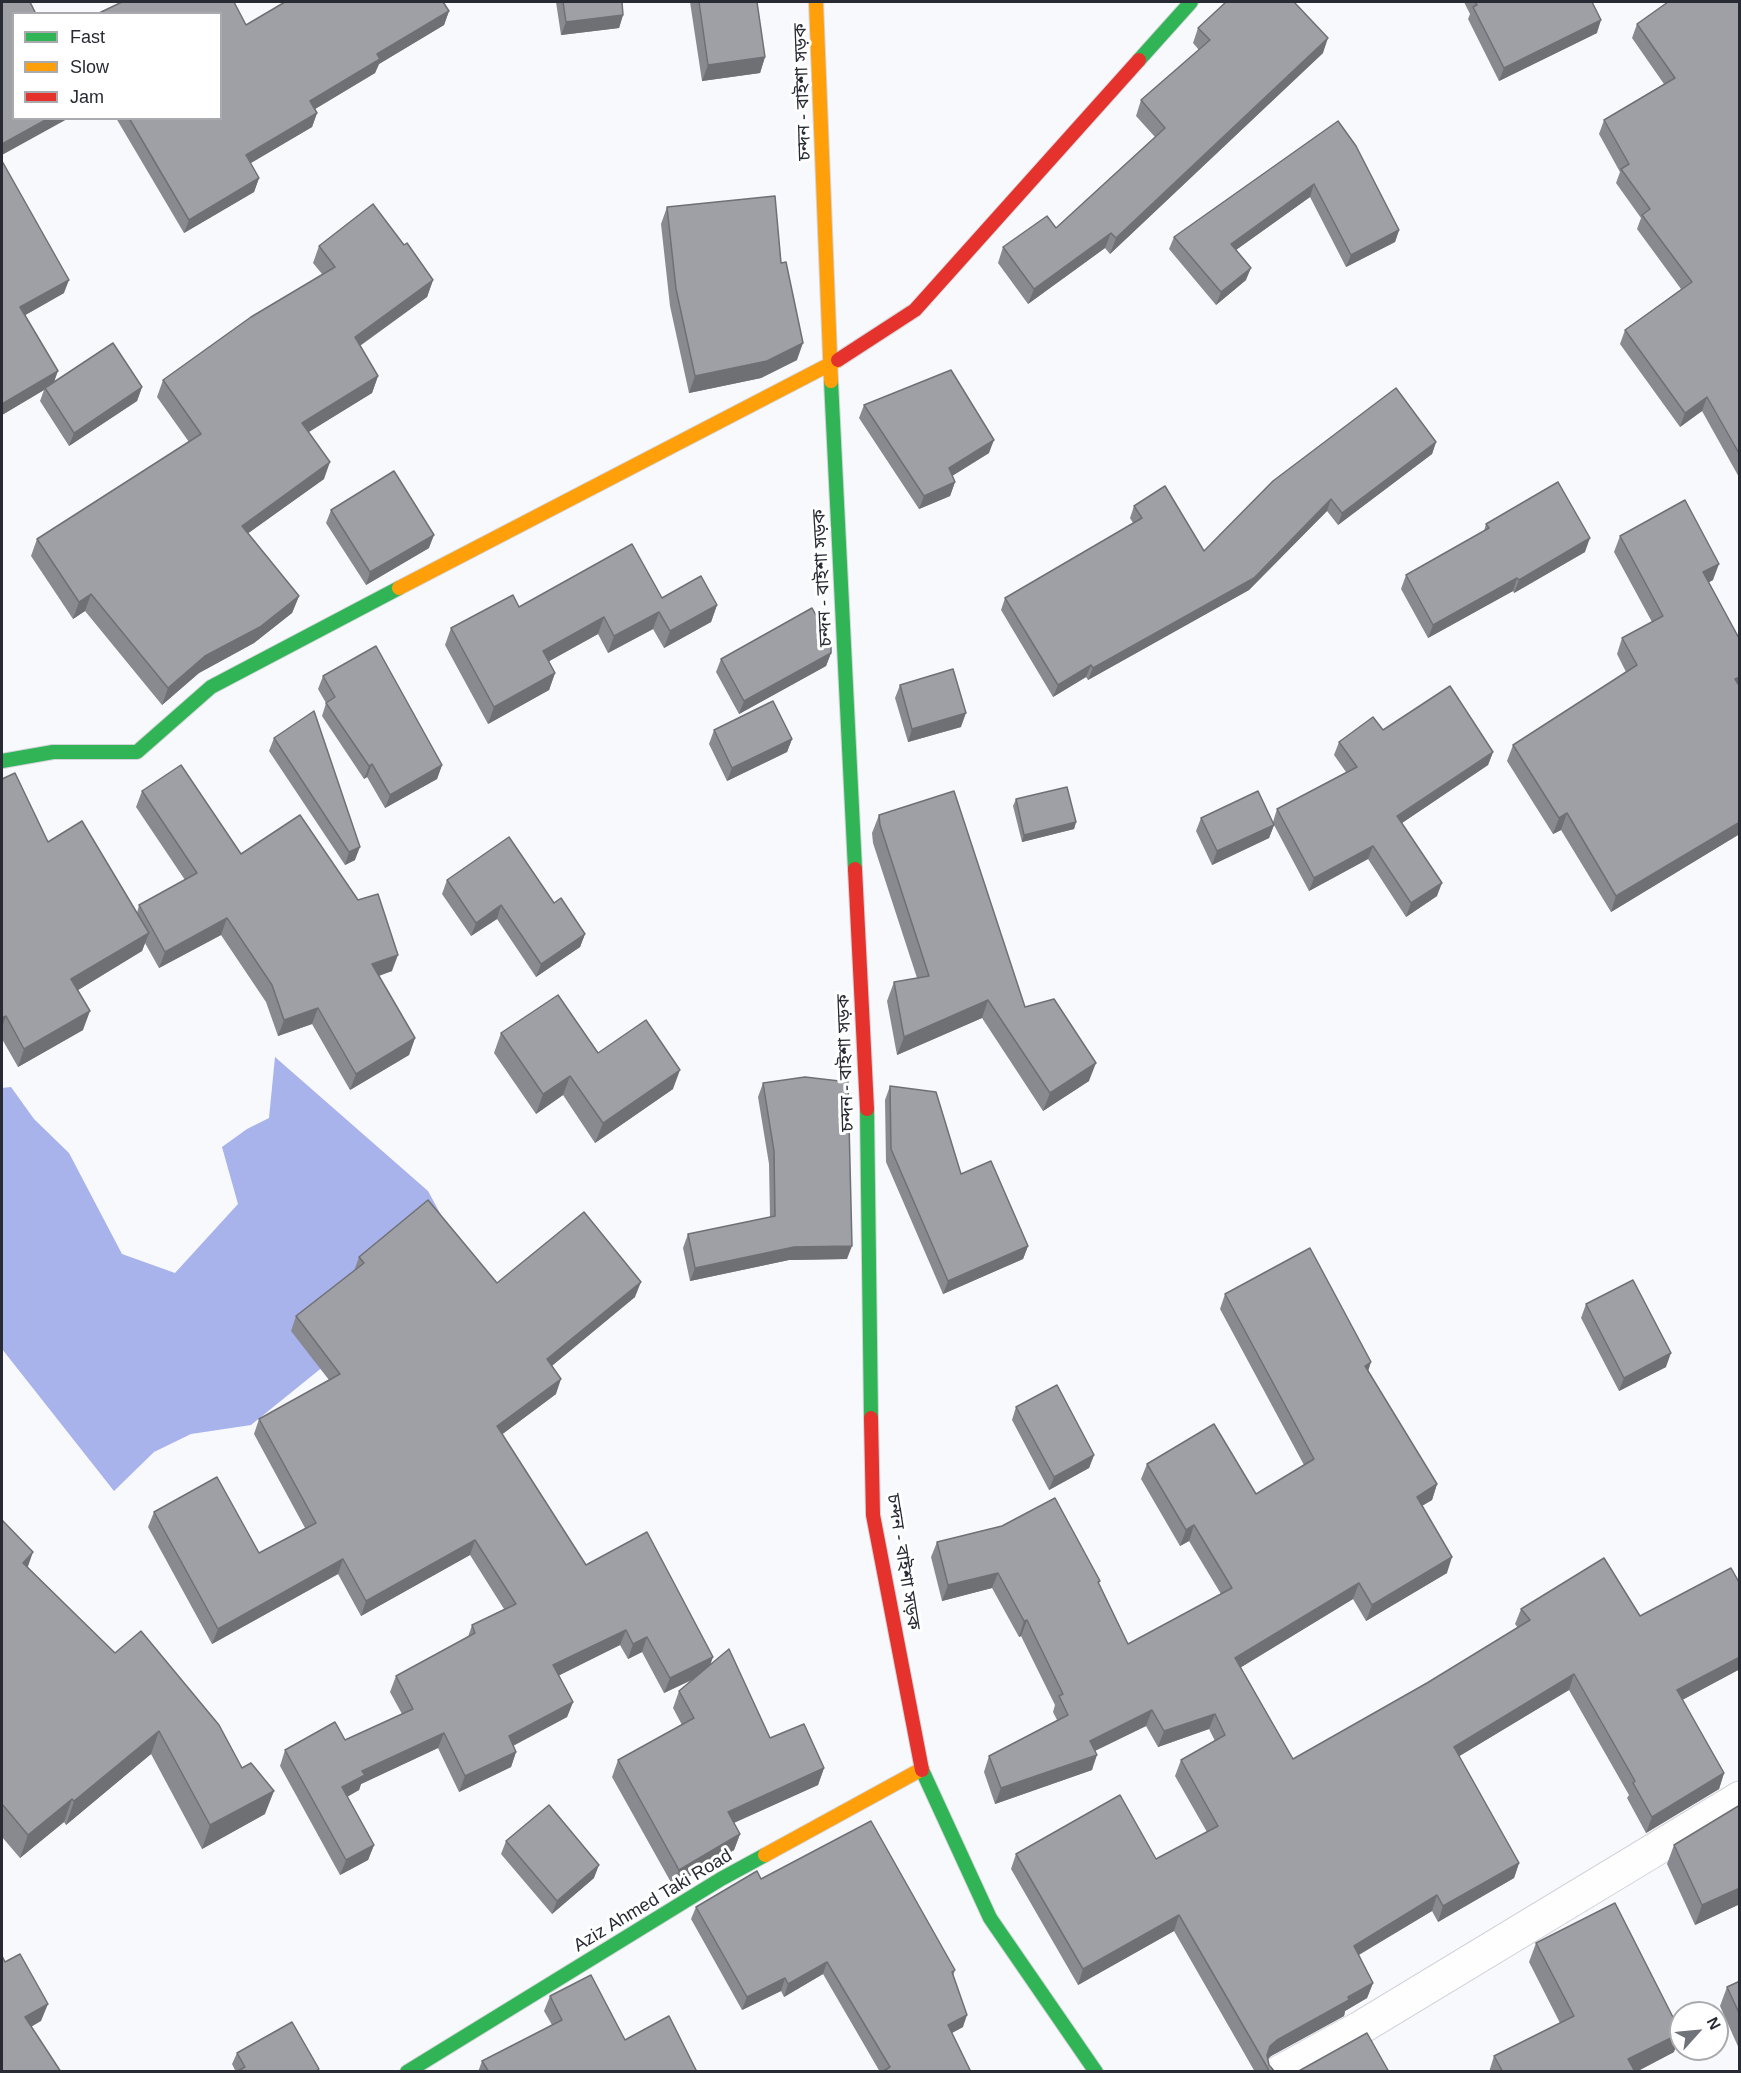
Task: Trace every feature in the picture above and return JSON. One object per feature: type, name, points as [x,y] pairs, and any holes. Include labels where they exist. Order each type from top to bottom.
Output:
[{"type":"main road","name":"চন্দন - বাইশা সড়ক","points":[[816,2],[831,364],[866,1076],[873,1515],[922,1769],[990,1918],[1096,2072]]},
{"type":"main road","points":[[2,761],[53,752],[137,752],[211,687],[831,364],[915,310],[1191,2]]},
{"type":"main road","name":"Aziz Ahmed Taki Road","points":[[407,2072],[721,1879],[922,1769]]},
{"type":"street","points":[[1280,2072],[1360,2028],[1740,1798]]},
{"type":"water","points":[[275,1057],[428,1191],[466,1261],[345,1349],[251,1425],[191,1434],[154,1452],[114,1491],[2,1349],[2,1088],[11,1087],[34,1119],[69,1153],[122,1254],[175,1273],[238,1204],[222,1147],[247,1129],[269,1118]]},
{"type":"building","points":[[2,2],[30,2],[35,12],[12,12],[12,120],[45,120],[2,144]]},
{"type":"building","points":[[122,2],[234,2],[246,25],[285,2],[443,2],[449,11],[377,54],[380,59],[310,101],[317,113],[246,155],[259,178],[189,220],[130,120],[222,120],[222,12],[101,12]]},
{"type":"building","points":[[563,2],[622,2],[623,15],[566,22]]},
{"type":"building","points":[[699,2],[757,2],[765,57],[708,65]]},
{"type":"building","points":[[1226,2],[1294,2],[1328,38],[1116,238],[1111,233],[1034,289],[1003,247],[1047,216],[1056,228],[1165,128],[1141,100],[1210,40],[1198,28]]},
{"type":"building","points":[[1475,2],[1592,2],[1601,20],[1504,68],[1473,7],[1477,5]]},
{"type":"building","points":[[1668,2],[1740,2],[1740,455],[1707,397],[1685,413],[1625,330],[1692,282],[1642,215],[1650,209],[1621,169],[1629,164],[1604,120],[1675,78],[1637,24]]},
{"type":"building","points":[[1338,121],[1356,146],[1399,230],[1351,255],[1314,184],[1231,244],[1251,268],[1221,292],[1174,237]]},
{"type":"building","points":[[2,161],[69,280],[20,307],[58,371],[2,404]]},
{"type":"building","points":[[775,196],[781,263],[786,262],[803,343],[767,361],[695,376],[676,289],[667,207]]},
{"type":"building","points":[[373,204],[404,245],[407,243],[433,280],[355,337],[378,376],[302,423],[330,462],[242,526],[299,596],[260,627],[205,656],[168,688],[91,594],[79,602],[37,539],[201,434],[163,380],[251,317],[335,267],[319,246]]},
{"type":"building","points":[[113,343],[142,387],[74,433],[45,388]]},
{"type":"building","points":[[951,370],[994,440],[949,468],[955,482],[924,496],[864,405]]},
{"type":"building","points":[[1396,388],[1436,442],[1342,513],[1331,499],[1254,578],[1093,668],[1091,665],[1058,685],[1005,598],[1142,518],[1134,506],[1165,486],[1204,551],[1273,481]]},
{"type":"building","points":[[394,471],[434,535],[370,572],[331,510]]},
{"type":"building","points":[[1558,482],[1590,538],[1519,580],[1517,578],[1433,625],[1406,575],[1489,528],[1486,524]]},
{"type":"building","points":[[1685,500],[1719,564],[1703,572],[1740,640],[1740,677],[1735,679],[1740,687],[1740,822],[1616,896],[1567,813],[1559,818],[1513,745],[1637,665],[1622,638],[1663,616],[1620,536]]},
{"type":"building","points":[[632,544],[662,598],[701,576],[717,605],[670,631],[659,612],[614,636],[604,617],[543,651],[555,673],[494,707],[451,628],[513,595],[519,607]]},
{"type":"building","points":[[812,608],[831,642],[831,653],[744,701],[721,659]]},
{"type":"building","points":[[376,646],[442,765],[390,795],[372,764],[369,766],[326,703],[335,697],[323,676]]},
{"type":"building","points":[[953,669],[966,713],[912,729],[900,685]]},
{"type":"building","points":[[1450,686],[1493,752],[1397,816],[1442,883],[1411,903],[1373,846],[1314,878],[1277,809],[1357,767],[1339,742],[1373,717],[1383,730]]},
{"type":"building","points":[[773,701],[792,739],[732,768],[714,730]]},
{"type":"building","points":[[314,711],[360,847],[349,852],[274,738]]},
{"type":"building","points":[[181,765],[241,854],[300,815],[358,900],[378,894],[398,955],[372,964],[415,1038],[356,1074],[318,1008],[284,1020],[272,985],[227,918],[165,952],[139,905],[197,873],[142,791]]},
{"type":"building","points":[[15,773],[48,842],[82,821],[149,933],[71,979],[90,1011],[24,1049],[6,1016],[2,1018],[2,779]]},
{"type":"building","points":[[1067,787],[1076,822],[1024,835],[1016,799]]},
{"type":"building","points":[[954,791],[1025,1007],[1054,999],[1096,1063],[1050,1093],[988,1000],[904,1037],[894,982],[929,976],[880,825],[879,815]]},
{"type":"building","points":[[1258,791],[1274,825],[1217,851],[1201,818]]},
{"type":"building","points":[[509,837],[554,903],[561,898],[585,934],[541,964],[501,905],[476,923],[447,880]]},
{"type":"building","points":[[558,995],[598,1053],[646,1020],[680,1070],[603,1123],[570,1076],[543,1094],[501,1033]]},
{"type":"building","points":[[805,1077],[848,1082],[852,1246],[794,1247],[695,1268],[688,1234],[775,1216],[774,1151],[763,1083]]},
{"type":"building","points":[[890,1086],[936,1092],[961,1174],[991,1161],[1028,1246],[948,1281],[891,1149]]},
{"type":"building","points":[[428,1200],[497,1283],[584,1212],[641,1282],[547,1359],[561,1379],[497,1426],[586,1565],[647,1532],[713,1657],[670,1678],[647,1637],[633,1644],[626,1630],[553,1665],[573,1702],[509,1736],[516,1752],[465,1776],[444,1733],[362,1771],[365,1775],[342,1787],[374,1845],[346,1860],[285,1750],[335,1722],[345,1740],[413,1709],[396,1676],[475,1633],[472,1625],[516,1604],[475,1540],[366,1601],[343,1559],[218,1629],[154,1512],[217,1477],[259,1553],[316,1523],[259,1419],[340,1374],[296,1316],[364,1263],[359,1257]]},
{"type":"building","points":[[1310,1248],[1371,1362],[1365,1366],[1437,1484],[1417,1497],[1452,1557],[1372,1605],[1359,1583],[1235,1658],[1293,1759],[1427,1683],[1530,1620],[1521,1609],[1604,1558],[1640,1616],[1731,1568],[1740,1584],[1740,1657],[1677,1690],[1724,1773],[1652,1817],[1633,1783],[1635,1781],[1574,1674],[1454,1747],[1519,1863],[1443,1906],[1437,1895],[1354,1946],[1373,1983],[1348,1997],[1349,2000],[1270,2046],[1267,2055],[1269,2065],[1275,2072],[1270,2072],[1179,1915],[1083,1969],[1016,1854],[1120,1795],[1156,1859],[1218,1826],[1181,1760],[1225,1735],[1215,1714],[1164,1731],[1152,1710],[1090,1741],[1097,1755],[1001,1788],[989,1756],[1068,1715],[1059,1696],[1063,1694],[1027,1620],[1024,1621],[998,1573],[948,1585],[937,1542],[1002,1526],[1055,1498],[1100,1581],[1098,1582],[1128,1644],[1232,1588],[1194,1525],[1186,1530],[1147,1464],[1214,1424],[1256,1494],[1314,1459],[1225,1294]]},
{"type":"building","points":[[1633,1280],[1671,1353],[1624,1378],[1586,1304]]},
{"type":"building","points":[[1057,1385],[1094,1455],[1054,1477],[1016,1407]]},
{"type":"building","points":[[2,1520],[33,1552],[23,1563],[115,1653],[141,1631],[219,1725],[242,1768],[251,1763],[274,1791],[210,1825],[159,1731],[74,1801],[72,1799],[28,1835],[2,1804]]},
{"type":"building","points":[[729,1649],[770,1738],[804,1724],[824,1768],[728,1812],[740,1834],[679,1870],[618,1760],[694,1718],[679,1691]]},
{"type":"building","points":[[549,1805],[599,1865],[557,1901],[506,1841]]},
{"type":"building","points":[[1740,1805],[1740,1888],[1702,1905],[1674,1845]]},
{"type":"building","points":[[871,1821],[955,1970],[952,1972],[967,2015],[948,2025],[971,2072],[882,2072],[890,2067],[827,1962],[788,1984],[785,1978],[747,1997],[696,1907],[757,1871],[761,1879]]},
{"type":"building","points":[[1615,1903],[1669,2009],[1669,2039],[1628,2059],[1635,2072],[1503,2072],[1494,2056],[1574,2016],[1536,1943]]},
{"type":"building","points":[[20,1954],[48,2004],[25,2017],[61,2072],[2,2072],[2,1956],[5,1962]]},
{"type":"building","points":[[591,1975],[625,2040],[669,2016],[697,2072],[489,2072],[482,2061],[562,2020],[550,1996]]},
{"type":"building","points":[[1740,1981],[1740,2015],[1727,1987]]},
{"type":"building","points":[[292,2022],[319,2069],[315,2072],[236,2072],[245,2067],[237,2053]]},
{"type":"building","points":[[1367,2033],[1389,2072],[1297,2072]]},
{"type":"traffic: fast","points":[[1139,60],[1191,2]]},
{"type":"traffic: fast","points":[[831,381],[855,869]]},
{"type":"traffic: fast","points":[[2,761],[53,752],[137,752],[211,687],[399,588]]},
{"type":"traffic: fast","points":[[867,1109],[871,1418]]},
{"type":"traffic: fast","points":[[922,1770],[990,1918],[1096,2072]]},
{"type":"traffic: fast","points":[[407,2072],[721,1879],[765,1855]]},
{"type":"traffic: slow","points":[[816,2],[831,381]]},
{"type":"traffic: slow","points":[[399,588],[838,360]]},
{"type":"traffic: slow","points":[[765,1855],[922,1769]]},
{"type":"traffic: jam","points":[[838,360],[915,310],[1139,60]]},
{"type":"traffic: jam","points":[[855,869],[867,1109]]},
{"type":"traffic: jam","points":[[871,1418],[873,1515],[922,1770]]}]
